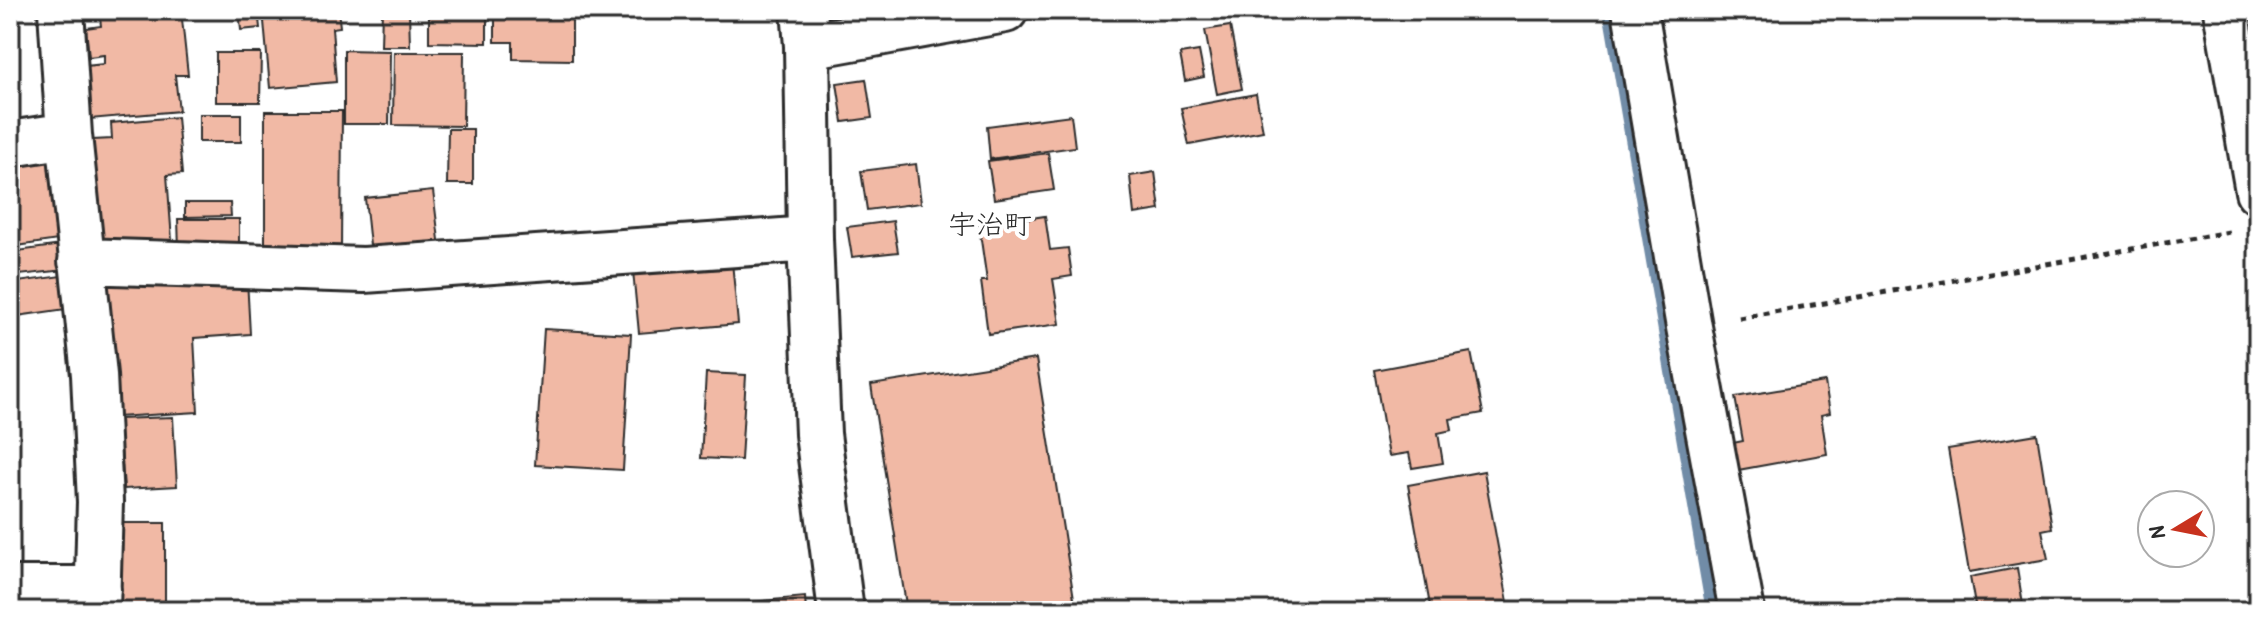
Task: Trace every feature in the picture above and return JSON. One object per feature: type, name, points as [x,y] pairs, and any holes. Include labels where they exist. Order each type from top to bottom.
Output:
[{"type":"street","points":[[10,589],[98,600],[100,502],[94,375],[69,135],[61,10]]},
{"type":"street","points":[[841,611],[818,434],[805,28],[1005,10]]},
{"type":"street","points":[[1635,10],[1742,611]]},
{"type":"street","points":[[2226,10],[2250,210]]},
{"type":"street","points":[[10,144],[69,135]]},
{"type":"street","points":[[81,261],[364,270],[810,239]]},
{"type":"path","points":[[1689,327],[2250,210]]},
{"type":"building","points":[[99,10],[181,10],[188,75],[175,75],[179,111],[90,119],[86,66],[104,64],[104,55],[89,57],[86,28],[101,26]]},
{"type":"building","points":[[239,10],[258,10],[260,28],[241,30]]},
{"type":"building","points":[[263,10],[338,10],[340,27],[332,28],[336,82],[270,88]]},
{"type":"building","points":[[382,10],[409,10],[410,46],[381,46]]},
{"type":"building","points":[[429,10],[487,10],[487,43],[429,42]]},
{"type":"building","points":[[495,10],[572,10],[572,60],[513,59],[513,42],[495,42]]},
{"type":"building","points":[[1230,26],[1242,89],[1217,94],[1205,30]]},
{"type":"building","points":[[344,50],[390,51],[389,124],[344,124]]},
{"type":"building","points":[[1199,51],[1204,77],[1185,81],[1180,54]]},
{"type":"building","points":[[394,52],[464,52],[463,126],[393,125]]},
{"type":"building","points":[[216,53],[261,53],[260,102],[216,102]]},
{"type":"building","points":[[10,77],[15,122],[10,123]]},
{"type":"building","points":[[866,79],[872,118],[843,122],[837,83]]},
{"type":"building","points":[[1256,94],[1263,131],[1189,145],[1181,108]]},
{"type":"building","points":[[265,111],[342,111],[341,250],[265,250]]},
{"type":"building","points":[[199,114],[241,114],[241,142],[199,142]]},
{"type":"building","points":[[1071,115],[1075,147],[990,159],[987,126]]},
{"type":"building","points":[[177,117],[182,174],[167,175],[172,240],[103,246],[93,140],[112,139],[111,123]]},
{"type":"building","points":[[448,129],[473,129],[473,184],[447,184]]},
{"type":"building","points":[[1048,153],[1054,190],[994,199],[988,161]]},
{"type":"building","points":[[54,157],[65,239],[10,247],[10,163]]},
{"type":"building","points":[[916,164],[921,203],[867,210],[861,171]]},
{"type":"building","points":[[1155,172],[1160,210],[1134,214],[1130,176]]},
{"type":"building","points":[[433,191],[440,248],[371,255],[365,198]]},
{"type":"building","points":[[185,203],[230,203],[231,216],[185,217]]},
{"type":"building","points":[[1045,216],[1050,250],[1068,248],[1072,276],[1053,279],[1060,324],[988,334],[981,281],[987,281],[979,226]]},
{"type":"building","points":[[178,219],[239,219],[239,249],[179,249]]},
{"type":"building","points":[[893,221],[898,252],[852,257],[847,227]]},
{"type":"building","points":[[62,245],[65,270],[10,276],[10,252]]},
{"type":"building","points":[[732,262],[738,324],[639,333],[633,271]]},
{"type":"building","points":[[61,276],[66,309],[10,317],[10,283]]},
{"type":"building","points":[[247,279],[250,334],[194,338],[198,412],[116,417],[108,281]]},
{"type":"building","points":[[544,329],[631,334],[623,470],[535,465]]},
{"type":"building","points":[[1471,352],[1483,413],[1450,419],[1452,430],[1438,433],[1443,463],[1412,468],[1409,453],[1389,456],[1374,370]]},
{"type":"building","points":[[1036,359],[1076,611],[907,611],[871,385]]},
{"type":"building","points":[[706,373],[746,375],[741,460],[701,458]]},
{"type":"building","points":[[1825,382],[1830,413],[1821,415],[1827,454],[1738,470],[1733,443],[1743,441],[1735,397]]},
{"type":"building","points":[[173,417],[177,486],[124,489],[119,419]]},
{"type":"building","points":[[2037,434],[2052,528],[2042,530],[2048,559],[1969,572],[1948,449]]},
{"type":"building","points":[[1484,471],[1508,602],[1465,611],[1431,611],[1408,485]]},
{"type":"building","points":[[118,523],[165,523],[165,611],[118,611]]},
{"type":"building","points":[[2017,568],[2024,611],[1976,611],[1970,577]]},
{"type":"building","points":[[805,597],[806,611],[650,611]]},
{"type":"waterway","points":[[1611,10],[1714,611]]},
{"type":"district","name":"宇治町","points":[[990,224]]}]
